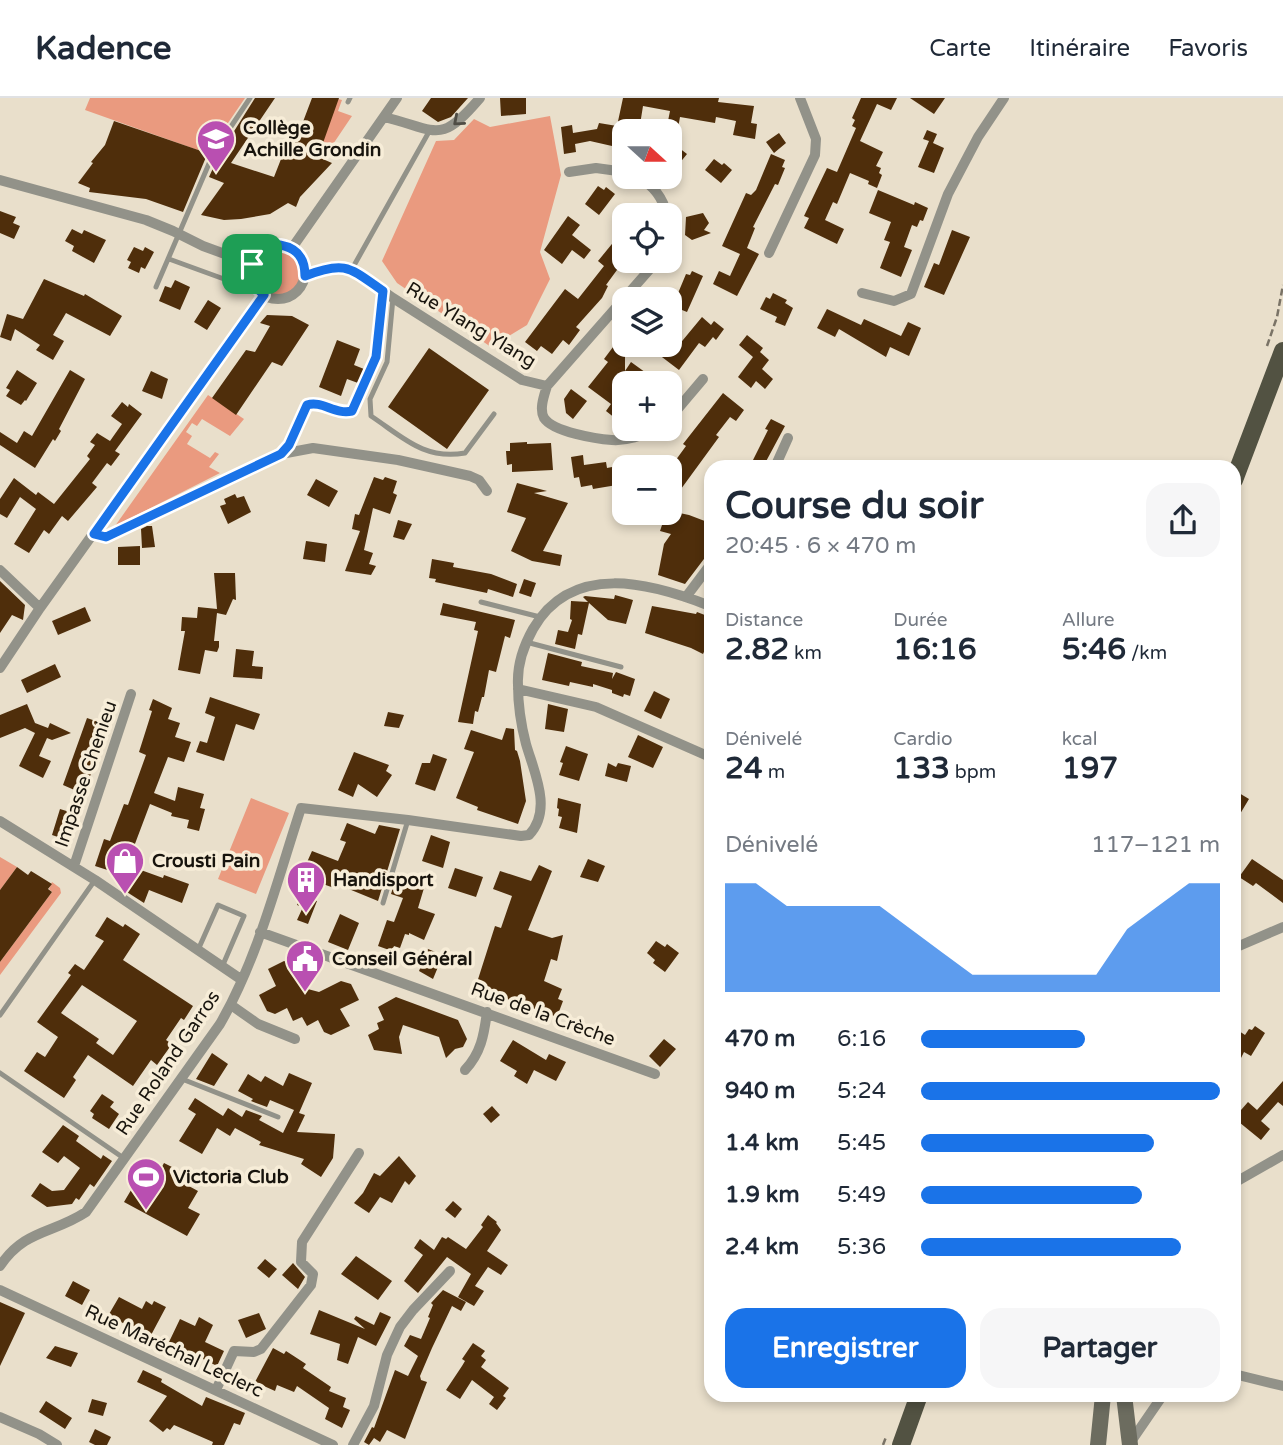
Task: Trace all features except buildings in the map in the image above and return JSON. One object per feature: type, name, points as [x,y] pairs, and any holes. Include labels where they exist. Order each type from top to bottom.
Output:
[{"type":"main road","points":[[1241,463],[1283,351]]},
{"type":"main road","points":[[901,1445],[916,1402]]},
{"type":"main road","points":[[1098,1445],[1103,1402]]},
{"type":"main road","points":[[1126,1402],[1130,1444]]},
{"type":"street","points":[[292,248],[397,98]]},
{"type":"street","points":[[384,117],[430,131],[443,131],[453,127],[480,98]]},
{"type":"street","points":[[769,253],[815,155],[816,139],[800,98]]},
{"type":"street","points":[[862,293],[894,301],[911,294],[948,194],[978,137],[1004,98]]},
{"type":"street","points":[[569,172],[596,168],[612,169]]},
{"type":"street","points":[[0,180],[146,220],[203,246],[252,264]]},
{"type":"street","points":[[271,246],[292,248],[302,258],[305,276],[297,292],[290,297],[272,299],[264,295],[252,282],[252,264],[256,256],[271,246]]},
{"type":"street","points":[[305,276],[331,267],[352,269]]},
{"type":"street","name":"Rue Ylang Ylang","points":[[352,269],[522,380],[548,386],[647,273]]},
{"type":"street","points":[[0,668],[264,295]]},
{"type":"street","points":[[682,404],[703,379]]},
{"type":"street","points":[[548,386],[543,401],[543,417],[550,425],[612,440]]},
{"type":"street","points":[[778,460],[788,438]]},
{"type":"street","points":[[94,534],[106,537],[281,454],[313,448],[398,460],[470,476],[479,480],[487,491]]},
{"type":"street","points":[[0,570],[40,608]]},
{"type":"street","points":[[686,597],[704,573]]},
{"type":"street","points":[[242,980],[301,808],[529,835],[538,819],[541,802],[537,778],[525,742],[518,689],[526,642],[540,617],[565,594],[578,588],[603,584],[645,586],[704,604]]},
{"type":"street","points":[[518,689],[596,708],[704,754]]},
{"type":"street","name":"Impasse Chenieu","points":[[74,866],[131,694]]},
{"type":"street","name":"Rue Roland Garros","points":[[0,821],[74,866],[242,980],[231,1005],[182,1079],[86,1212],[74,1220],[39,1232],[24,1241],[11,1250],[0,1266]]},
{"type":"street","points":[[1241,945],[1283,927]]},
{"type":"street","name":"Rue de la Crèche","points":[[260,932],[655,1074]]},
{"type":"street","points":[[231,1005],[258,1024],[296,1039]]},
{"type":"street","points":[[465,1070],[475,1060],[483,1040],[487,1012]]},
{"type":"street","points":[[216,1390],[234,1351],[254,1352],[261,1349],[311,1284],[313,1274],[301,1262],[302,1242],[359,1153]]},
{"type":"street","points":[[1241,1179],[1283,1154]]},
{"type":"street","points":[[352,1445],[374,1406],[387,1355],[400,1327],[450,1271]]},
{"type":"street","name":"Rue Maréchal Leclerc","points":[[0,1290],[333,1445]]},
{"type":"street","points":[[1241,1376],[1283,1386]]},
{"type":"street","points":[[1130,1444],[1158,1402]]},
{"type":"street","points":[[0,1417],[57,1445]]},
{"type":"lane","points":[[156,287],[181,235],[214,152],[250,98]]},
{"type":"lane","points":[[352,269],[430,131]]},
{"type":"lane","points":[[169,259],[224,279]]},
{"type":"lane","points":[[281,454],[289,445],[307,405],[313,403],[342,414],[352,411],[376,357],[383,291]]},
{"type":"lane","points":[[393,298],[387,362],[370,399],[371,416],[422,451],[449,456],[465,453],[494,414]]},
{"type":"lane","points":[[481,602],[540,617]]},
{"type":"lane","points":[[526,642],[621,667]]},
{"type":"lane","points":[[383,903],[408,820]]},
{"type":"lane","points":[[0,1015],[95,880]]},
{"type":"lane","points":[[198,950],[218,905],[244,916],[222,967]]},
{"type":"lane","points":[[0,1073],[125,1159]]},
{"type":"lane","points":[[182,1079],[278,1117]]},
{"type":"shaded area","points":[[90,98],[245,98],[209,154],[85,110]]},
{"type":"shaded area","points":[[338,99],[342,100],[338,111],[352,116],[323,159],[317,157]]},
{"type":"shaded area","points":[[550,116],[561,175],[540,252],[550,279],[527,325],[491,347],[397,283],[382,261],[436,141],[454,140],[474,119],[490,127]]},
{"type":"shaded area","points":[[278,245],[297,253],[305,272],[297,291],[278,299],[259,291],[251,272],[259,253]]},
{"type":"shaded area","points":[[208,395],[244,419],[230,436],[202,419],[197,426],[192,423],[186,432],[192,436],[187,444],[210,458],[215,452],[219,454],[209,467],[220,473],[115,526]]},
{"type":"shaded area","points":[[251,798],[289,813],[256,894],[218,879]]},
{"type":"shaded area","points":[[0,857],[17,867],[0,890]]},
{"type":"shaded area","points":[[52,882],[60,888],[61,893],[0,975],[0,962],[52,892],[49,889]]},
{"type":"place","name":"Collège Achille Grondin","points":[[216,173]]},
{"type":"place","name":"Crousti Pain","points":[[125,895]]},
{"type":"place","name":"Handisport","points":[[306,914]]},
{"type":"place","name":"Conseil Général","points":[[305,993]]},
{"type":"place","name":"Victoria Club","points":[[146,1211]]},
{"type":"route","points":[[288,246],[302,258],[305,276],[331,267],[345,267],[383,291],[376,357],[352,411],[342,414],[313,403],[307,405],[289,445],[281,454],[106,537],[94,534],[264,295],[252,282],[252,264],[263,249],[288,246]]}]
